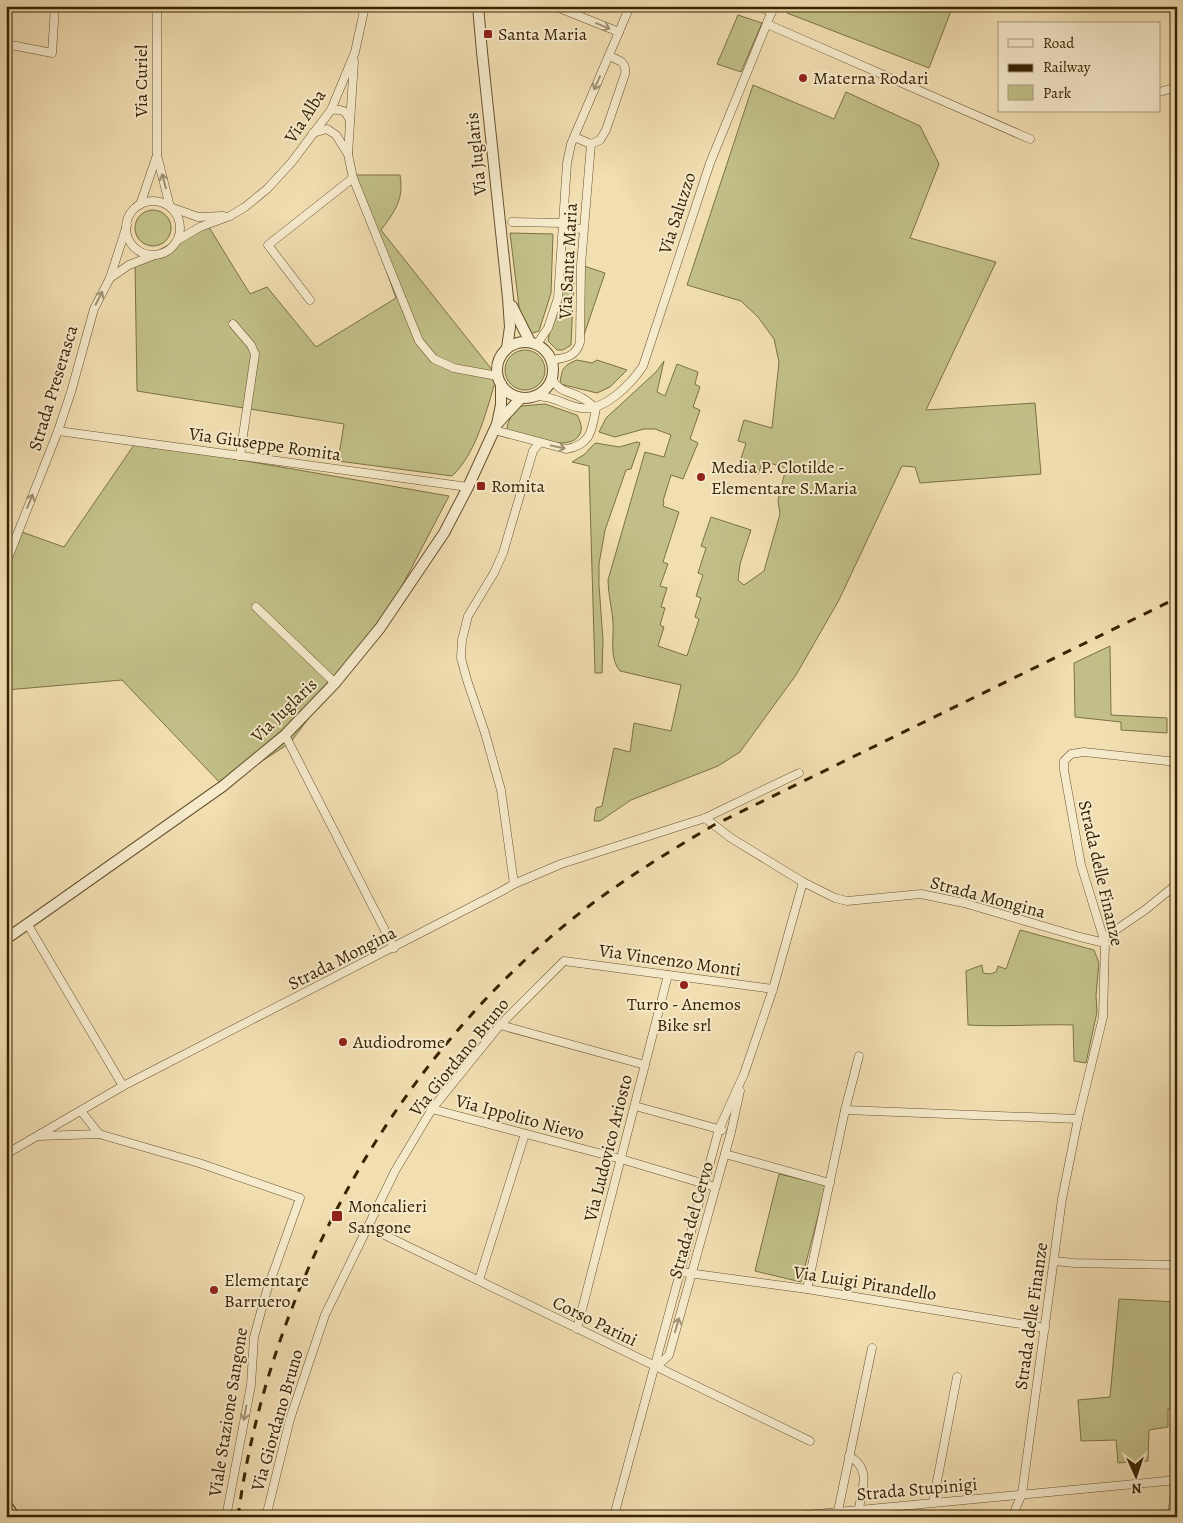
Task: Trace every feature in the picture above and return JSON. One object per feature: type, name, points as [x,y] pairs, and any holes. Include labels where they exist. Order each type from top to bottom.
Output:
[{"type":"main road","points":[[6,1505],[14,1517]]},
{"type":"street","points":[[6,44],[52,53],[55,6]]},
{"type":"street","name":"Via Curiel","points":[[157,6],[157,155],[170,207]]},
{"type":"street","name":"Via Alba","points":[[178,240],[200,226],[230,216],[245,207],[267,189],[291,163],[332,110],[355,52],[365,6]]},
{"type":"street","name":"Via Juglaris","points":[[478,6],[508,298],[510,327],[506,348]]},
{"type":"street","points":[[554,6],[619,32]]},
{"type":"street","name":"Via Santa Maria","points":[[533,343],[548,328],[558,298],[567,162],[574,137],[630,6]]},
{"type":"street","name":"Via Saluzzo","points":[[596,408],[620,392],[643,366],[710,163],[773,9],[757,6]]},
{"type":"street","points":[[767,24],[1030,139]]},
{"type":"street","points":[[355,52],[348,154],[353,178],[419,341],[434,358],[454,368],[499,380]]},
{"type":"street","points":[[574,137],[591,144],[600,140],[606,130],[625,74],[625,65],[622,61],[609,56]]},
{"type":"street","points":[[1160,92],[1177,87]]},
{"type":"street","points":[[332,110],[341,109],[347,113],[350,121]]},
{"type":"street","points":[[313,133],[327,129],[336,135],[348,154]]},
{"type":"street","name":"Via Santa Maria","points":[[552,360],[572,355],[578,348],[584,229],[591,144]]},
{"type":"street","name":"Via Curiel","points":[[140,205],[157,155]]},
{"type":"street","points":[[310,300],[268,245],[353,178]]},
{"type":"street","points":[[170,207],[180,222],[178,240],[168,251],[153,255],[144,254],[136,249],[130,242],[126,225],[131,213],[140,205],[150,201],[161,202],[198,217],[230,216]]},
{"type":"street","points":[[512,222],[563,225],[584,229]]},
{"type":"street","name":"Strada Preserasca","points":[[6,563],[58,431],[94,309],[110,278],[126,225]]},
{"type":"street","name":"Strada Preserasca","points":[[110,278],[129,265],[153,255]]},
{"type":"street","name":"Via Juglaris","points":[[508,298],[520,326],[533,343]]},
{"type":"street","points":[[233,324],[251,345],[254,354],[240,456]]},
{"type":"street","points":[[536,396],[548,386],[552,379],[552,360],[548,354],[533,343],[521,342],[506,348],[500,356],[498,363],[499,380],[506,391],[522,398],[548,396],[580,408],[596,408]]},
{"type":"street","points":[[552,379],[562,391],[583,398],[596,408]]},
{"type":"street","name":"Via Juglaris","points":[[6,939],[223,786],[285,735],[335,683],[380,628],[444,533],[468,488],[496,427],[501,405],[499,380]]},
{"type":"street","name":"Via Juglaris","points":[[496,427],[522,398]]},
{"type":"street","points":[[496,427],[539,443],[566,449],[577,448],[588,439],[596,408]]},
{"type":"street","name":"Via Giuseppe Romita","points":[[58,431],[468,488]]},
{"type":"street","points":[[514,884],[501,790],[461,658],[462,640],[468,616],[494,573],[503,553],[533,451],[539,443]]},
{"type":"street","points":[[256,607],[335,683]]},
{"type":"street","points":[[285,735],[394,948]]},
{"type":"street","name":"Strada delle Finanze","points":[[1012,1517],[1022,1494],[1062,1199],[1078,1119],[1103,1018],[1105,940],[1081,865],[1064,770],[1064,760],[1071,754],[1084,752],[1177,762]]},
{"type":"street","name":"Strada Mongina","points":[[6,1154],[123,1086],[394,948],[514,884],[561,864],[705,818],[799,772]]},
{"type":"street","name":"Strada Mongina","points":[[705,818],[731,838],[803,882],[835,898],[847,901],[920,894],[955,901],[1080,937],[1105,940]]},
{"type":"street","name":"Strada del Cervo","points":[[614,1515],[656,1367],[719,1130],[744,1074],[773,990],[803,882]]},
{"type":"street","points":[[1105,940],[1177,884]]},
{"type":"street","points":[[28,925],[123,1086]]},
{"type":"street","name":"Via Vincenzo Monti","points":[[564,961],[773,990]]},
{"type":"street","name":"Via Giordano Bruno","points":[[266,1517],[290,1419],[325,1315],[396,1171],[432,1109],[500,1025],[564,961]]},
{"type":"street","name":"Via Ludovico Ariosto","points":[[577,1329],[668,975]]},
{"type":"street","points":[[500,1025],[645,1065]]},
{"type":"street","points":[[807,1289],[859,1056]]},
{"type":"street","name":"Strada del Cervo","points":[[656,1367],[668,1355],[731,1132],[744,1074]]},
{"type":"street","points":[[635,1106],[731,1132]]},
{"type":"street","name":"Via Ippolito Nievo","points":[[432,1109],[621,1159],[715,1187]]},
{"type":"street","points":[[846,1110],[1078,1119]]},
{"type":"street","points":[[81,1111],[99,1134]]},
{"type":"street","points":[[38,1136],[99,1134]]},
{"type":"street","name":"Viale Stazione Sangone","points":[[99,1134],[199,1163],[300,1198],[267,1290],[254,1337],[251,1385],[226,1517]]},
{"type":"street","points":[[479,1280],[525,1134]]},
{"type":"street","points":[[725,1154],[830,1183]]},
{"type":"street","name":"Corso Parini","points":[[368,1227],[810,1441]]},
{"type":"street","points":[[1054,1261],[1177,1265]]},
{"type":"street","name":"Via Luigi Pirandello","points":[[681,1272],[807,1289],[1045,1328]]},
{"type":"street","points":[[838,1511],[872,1348]]},
{"type":"street","points":[[933,1502],[957,1377]]},
{"type":"street","points":[[849,1456],[858,1461],[863,1469],[863,1511]]},
{"type":"street","name":"Strada Stupinigi","points":[[785,1517],[1177,1480]]},
{"type":"street","points":[[1171,1517],[1177,1484]]},
{"type":"green space","points":[[790,6],[953,6],[929,68],[787,13]]},
{"type":"green space","points":[[738,15],[762,23],[741,72],[717,64]]},
{"type":"green space","points":[[753,85],[834,119],[846,92],[920,126],[939,164],[910,238],[996,262],[926,410],[1035,403],[1041,474],[920,483],[915,467],[902,466],[839,600],[796,675],[740,752],[718,766],[631,800],[600,821],[594,821],[596,808],[602,806],[614,748],[630,752],[634,723],[671,731],[681,685],[620,671],[613,654],[613,622],[608,585],[645,452],[664,457],[671,435],[655,429],[644,429],[615,437],[599,432],[606,418],[656,372],[664,361],[657,392],[665,396],[677,364],[698,372],[695,384],[700,387],[693,407],[700,410],[690,439],[698,443],[683,479],[671,475],[663,501],[663,506],[679,512],[663,562],[668,564],[660,586],[667,588],[661,607],[665,608],[660,625],[664,627],[658,646],[687,656],[699,619],[695,617],[701,598],[696,596],[703,575],[698,573],[706,548],[701,546],[711,517],[751,530],[740,564],[738,580],[744,585],[764,571],[780,514],[778,500],[786,468],[763,461],[758,474],[738,468],[746,443],[738,441],[744,420],[772,428],[779,362],[774,339],[758,317],[741,301],[687,285]]},
{"type":"green space","points":[[352,175],[400,175],[401,191],[397,205],[381,230],[497,376],[475,443],[461,466],[452,476],[338,461],[344,424],[137,391],[135,263],[207,224],[250,294],[267,287],[316,347],[396,298]]},
{"type":"green space","points":[[153,210],[160,211],[166,215],[170,221],[170,235],[166,241],[160,245],[153,246],[146,245],[140,241],[136,235],[135,228],[136,221],[140,215],[146,211]]},
{"type":"green space","points":[[510,233],[553,234],[551,293],[539,331],[530,334],[521,323]]},
{"type":"green space","points":[[563,255],[575,256],[571,345],[563,350],[557,350],[548,341]]},
{"type":"green space","points":[[584,266],[605,273],[584,335],[581,333]]},
{"type":"green space","points":[[529,350],[536,353],[542,359],[545,370],[544,378],[536,387],[529,390],[521,390],[514,387],[506,378],[505,366],[508,359],[517,351]]},
{"type":"green space","points":[[577,360],[592,363],[597,360],[627,370],[610,387],[597,393],[560,384],[564,369],[568,364]]},
{"type":"green space","points":[[545,404],[577,415],[581,429],[580,434],[575,440],[567,443],[546,442],[508,431],[507,426],[514,409],[522,406]]},
{"type":"green space","points":[[136,442],[449,496],[380,628],[335,683],[290,743],[223,786],[122,680],[6,690],[6,574],[19,531],[64,547]]},
{"type":"green space","points":[[637,442],[640,443],[631,469],[626,470],[605,530],[599,564],[603,640],[602,673],[595,673],[589,466],[572,462],[585,454],[596,443],[619,447]]},
{"type":"green space","points":[[1110,646],[1111,715],[1167,718],[1167,733],[1121,730],[1121,722],[1075,717],[1074,663]]},
{"type":"green space","points":[[1020,930],[1094,950],[1099,963],[1096,995],[1097,1012],[1086,1063],[1074,1061],[1073,1025],[968,1025],[966,971],[982,965],[983,973],[990,974],[996,972],[998,966],[1006,969]]},
{"type":"green space","points":[[779,1174],[826,1185],[801,1282],[755,1271]]},
{"type":"green space","points":[[1119,1299],[1177,1302],[1177,1409],[1168,1409],[1168,1427],[1149,1430],[1148,1461],[1118,1463],[1116,1440],[1081,1441],[1078,1400],[1110,1397]]},
{"type":"railway","points":[[238,1517],[254,1429],[280,1342],[314,1257],[356,1175],[405,1098],[461,1026],[524,961],[593,903],[652,862],[714,825],[1177,598]]},
{"type":"place","name":"Santa Maria","points":[[488,34]]},
{"type":"place","name":"Materna Rodari","points":[[803,78]]},
{"type":"place","name":"Media P. Clotilde - Elementare S.Maria","points":[[701,477]]},
{"type":"place","name":"Romita","points":[[481,486]]},
{"type":"place","name":"Turro - Anemos Bike srl","points":[[684,985]]},
{"type":"place","name":"Audiodrome","points":[[343,1042]]},
{"type":"place","name":"Moncalieri Sangone","points":[[337,1216]]},
{"type":"place","name":"Elementare Barruero","points":[[214,1290]]}]
